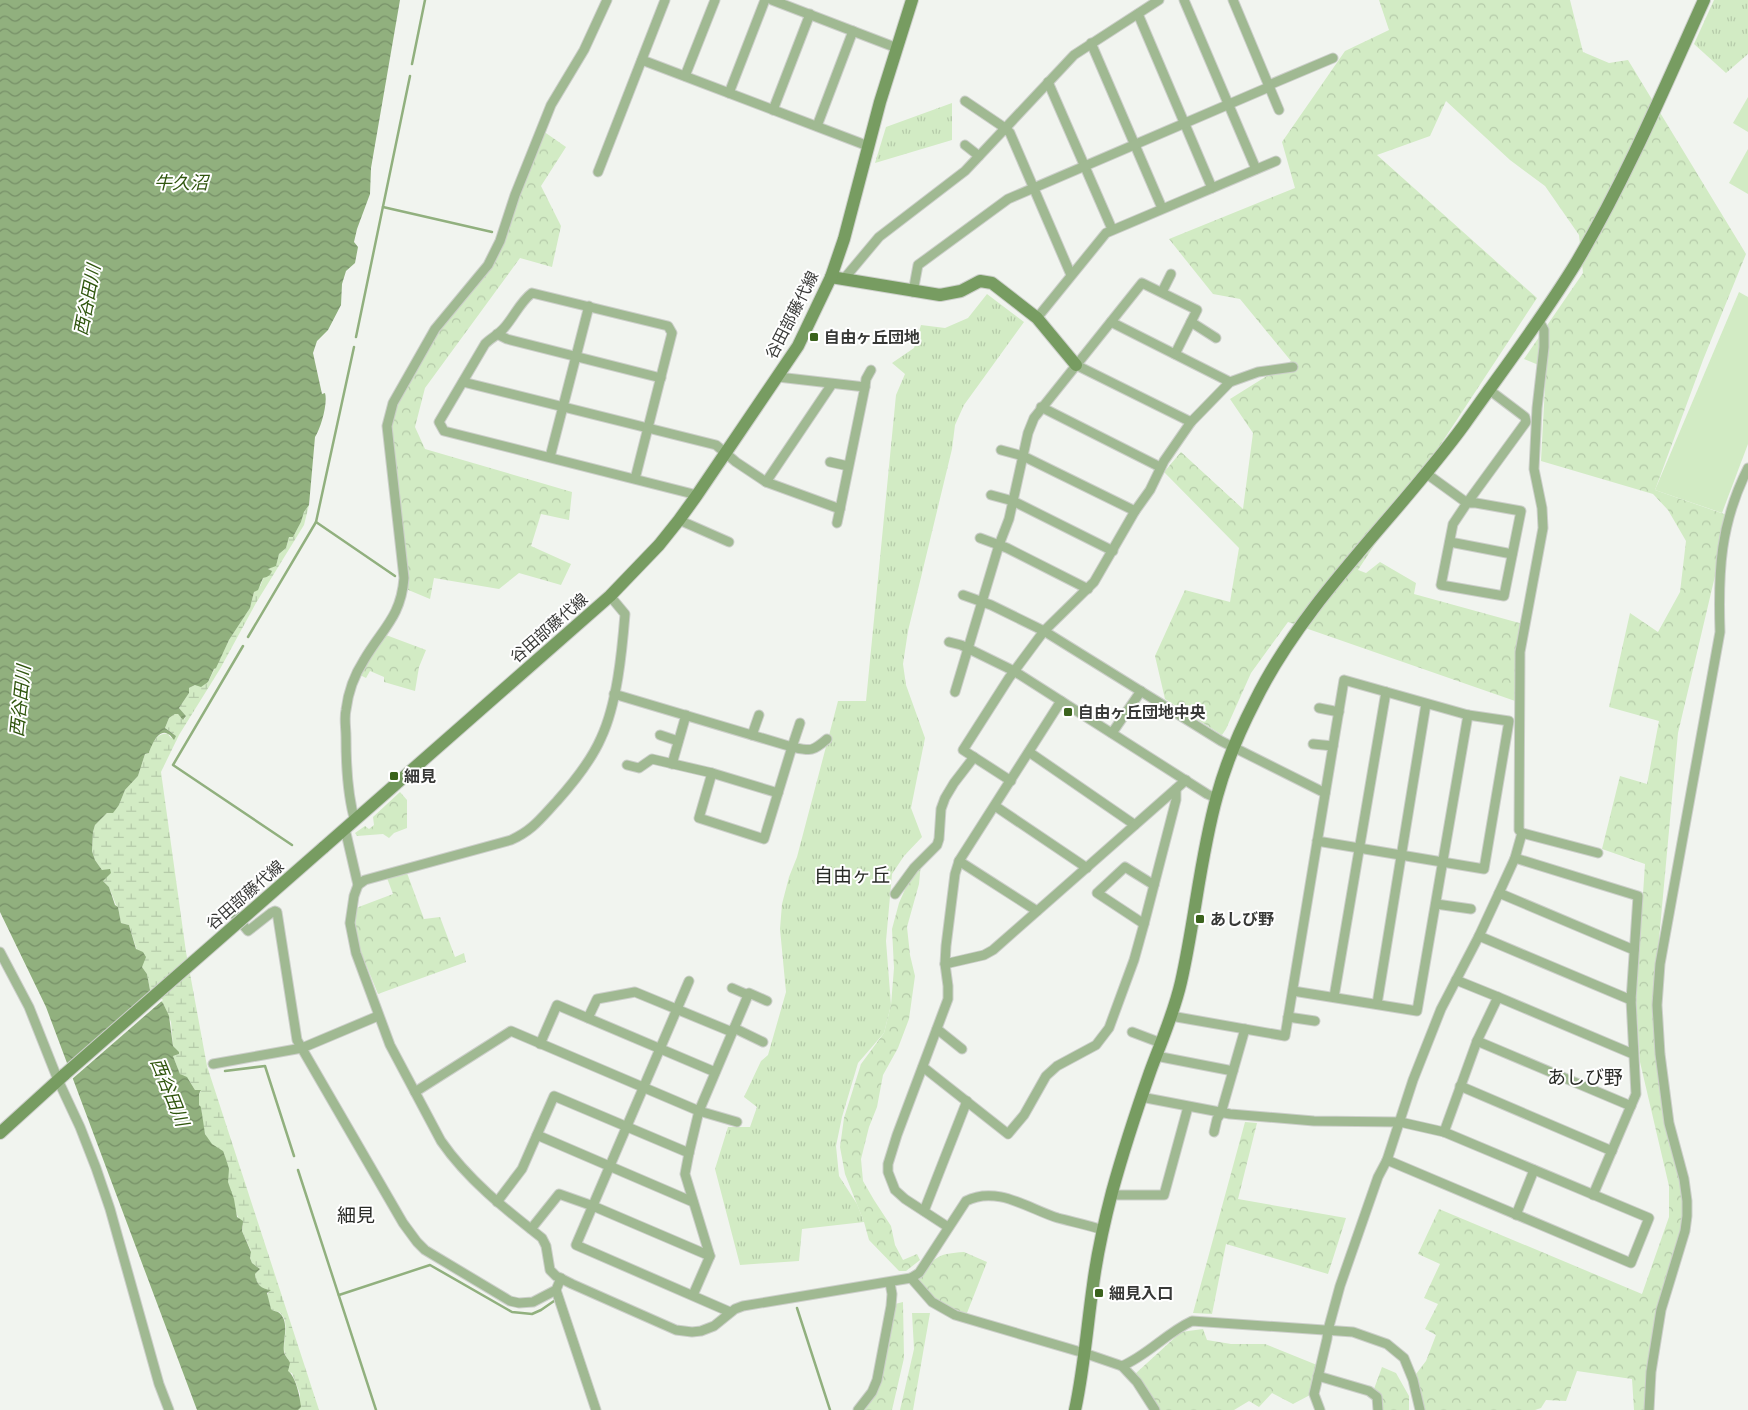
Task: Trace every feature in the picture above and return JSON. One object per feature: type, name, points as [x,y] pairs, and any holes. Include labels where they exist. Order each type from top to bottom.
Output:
[{"type":"street","points":[[607,0],[584,50],[551,105],[515,195],[500,241],[488,265],[435,329],[389,413],[388,431],[404,578],[403,591],[392,620],[370,650],[356,674],[346,710],[350,825],[358,885],[351,909],[350,923],[352,938],[376,1004],[378,1016],[390,1045],[441,1141],[480,1186],[542,1238],[546,1246],[550,1270],[562,1278],[627,1310],[676,1330],[701,1331],[714,1326],[736,1308],[749,1305],[911,1278],[925,1264],[966,1201],[974,1197],[1000,1196],[1057,1217],[1103,1230]]},
{"type":"street","points":[[598,172],[665,0]]},
{"type":"street","points":[[685,76],[715,0]]},
{"type":"street","points":[[729,93],[765,0]]},
{"type":"street","points":[[772,0],[897,48]]},
{"type":"street","name":"谷田部藤代線","points":[[0,1133],[61,1077],[610,596],[658,546],[679,520],[778,377],[837,278],[844,239],[868,146],[912,0]]},
{"type":"street","points":[[837,278],[879,237],[965,171],[1074,55],[1138,14],[1146,4],[1159,0]]},
{"type":"street","points":[[1184,0],[1256,169]]},
{"type":"street","points":[[1233,0],[1279,110]]},
{"type":"street","points":[[1075,1410],[1093,1281],[1103,1230],[1129,1133],[1180,987],[1216,798],[1233,747],[1271,670],[1293,637],[1323,598],[1427,474],[1538,321],[1577,261],[1621,180],[1704,0]]},
{"type":"street","points":[[772,110],[810,14]]},
{"type":"street","points":[[1138,14],[1212,188]]},
{"type":"street","points":[[817,126],[854,31]]},
{"type":"street","points":[[1091,43],[1162,208]]},
{"type":"street","points":[[913,292],[918,265],[1008,198],[1333,58]]},
{"type":"street","points":[[642,60],[868,146]]},
{"type":"street","points":[[1048,82],[1112,229]]},
{"type":"street","points":[[965,101],[1010,133],[1071,275]]},
{"type":"street","points":[[965,145],[979,156]]},
{"type":"street","points":[[1037,318],[1106,233],[1112,229],[1276,161]]},
{"type":"street","points":[[1162,292],[1171,274]]},
{"type":"street","points":[[837,278],[940,295],[951,294],[977,282],[987,281],[1037,318],[1076,365],[1191,422]]},
{"type":"street","points":[[954,692],[999,545],[1009,519],[1023,456],[1034,418],[1040,408],[1142,283],[1197,310],[1175,354]]},
{"type":"street","points":[[635,479],[672,333],[668,326],[532,293],[526,298],[503,329],[485,344],[439,422],[444,431],[697,495]]},
{"type":"street","points":[[550,457],[588,306]]},
{"type":"street","points":[[1538,321],[1544,330],[1544,347],[1537,408],[1534,469],[1542,508],[1543,528],[1520,652],[1519,830],[1522,833],[1598,853]]},
{"type":"street","points":[[1111,322],[1230,382]]},
{"type":"street","points":[[1191,322],[1216,338]]},
{"type":"street","points":[[497,334],[507,339],[661,378]]},
{"type":"street","points":[[1011,780],[963,750],[1014,671],[1044,631],[1094,582],[1134,511],[1150,490],[1160,467],[1191,422],[1230,382],[1258,372],[1293,367]]},
{"type":"street","points":[[837,523],[866,380],[872,370]]},
{"type":"street","points":[[778,377],[865,387]]},
{"type":"street","points":[[463,382],[716,445],[736,462],[766,482],[840,509]]},
{"type":"street","points":[[766,482],[832,384]]},
{"type":"street","points":[[1427,474],[1467,503],[1521,511],[1504,596],[1441,584],[1453,524],[1467,503],[1526,422],[1526,417],[1488,390]]},
{"type":"street","points":[[1040,408],[1160,467]]},
{"type":"street","points":[[1001,450],[1023,456],[1134,511]]},
{"type":"street","points":[[830,462],[848,466]]},
{"type":"street","points":[[1649,1410],[1651,1372],[1661,1310],[1686,1231],[1687,1216],[1684,1179],[1669,1123],[1657,1030],[1660,964],[1680,865],[1720,632],[1719,578],[1723,546],[1736,492],[1748,468]]},
{"type":"street","points":[[991,495],[1013,501],[1112,551]]},
{"type":"street","points":[[679,520],[729,542]]},
{"type":"street","points":[[980,538],[999,545],[1088,589]]},
{"type":"street","points":[[1450,542],[1512,554]]},
{"type":"street","points":[[964,595],[983,601],[1044,631],[1233,747],[1326,793]]},
{"type":"street","points":[[358,885],[365,880],[511,840],[526,833],[566,790],[588,762],[603,735],[614,694],[626,614],[610,596]]},
{"type":"street","points":[[949,642],[968,648],[1014,671],[1216,798]]},
{"type":"street","points":[[1171,1016],[1285,1036],[1317,841],[1326,793],[1344,680],[1468,715],[1509,722],[1484,869],[1317,841]]},
{"type":"street","points":[[1112,733],[1140,691]]},
{"type":"street","points":[[1334,997],[1386,692]]},
{"type":"street","points":[[614,694],[809,751],[818,747],[827,739]]},
{"type":"street","points":[[948,1227],[905,1199],[895,1190],[888,1172],[891,1150],[948,999],[945,964],[955,874],[959,861],[1061,701]]},
{"type":"street","points":[[1377,1004],[1426,704]]},
{"type":"street","points":[[1319,708],[1339,712]]},
{"type":"street","points":[[672,764],[686,714]]},
{"type":"street","points":[[752,735],[759,715]]},
{"type":"street","points":[[1293,990],[1417,1011],[1468,715]]},
{"type":"street","points":[[712,773],[699,818],[764,838],[800,723]]},
{"type":"street","points":[[660,735],[678,740]]},
{"type":"street","points":[[1313,744],[1333,746]]},
{"type":"street","points":[[1029,752],[1135,825]]},
{"type":"street","points":[[895,894],[910,873],[937,845],[941,809],[945,798],[974,757]]},
{"type":"street","points":[[627,765],[638,768],[652,759],[712,773],[778,793]]},
{"type":"street","points":[[945,964],[989,953],[1186,780]]},
{"type":"street","points":[[923,1067],[1008,1134],[1024,1115],[1046,1076],[1057,1066],[1096,1045],[1106,1034],[1117,1008],[1144,924],[1176,800],[1176,789]]},
{"type":"street","points":[[994,806],[1087,868]]},
{"type":"street","points":[[1320,1410],[1314,1394],[1328,1330],[1340,1286],[1375,1186],[1387,1160],[1413,1080],[1441,1009],[1499,893],[1515,858],[1522,833]]},
{"type":"street","points":[[1515,858],[1638,896],[1631,1000],[1636,1094],[1593,1195]]},
{"type":"street","points":[[959,861],[1037,911]]},
{"type":"street","points":[[1144,924],[1097,893],[1126,867],[1154,885]]},
{"type":"street","points":[[1499,893],[1634,950]]},
{"type":"street","points":[[1436,904],[1471,909]]},
{"type":"street","points":[[234,914],[248,931],[271,913],[278,912],[298,1040],[403,1223],[417,1242],[425,1250],[510,1301],[519,1303],[533,1302],[556,1290],[562,1278]]},
{"type":"street","points":[[1479,936],[1631,1000]]},
{"type":"street","points":[[0,952],[29,1007],[61,1077],[96,1168],[110,1209],[159,1384],[169,1410]]},
{"type":"street","points":[[1456,980],[1633,1054]]},
{"type":"street","points":[[689,981],[576,1245],[730,1312]]},
{"type":"street","points":[[732,988],[767,1001]]},
{"type":"street","points":[[588,1018],[597,999],[635,992],[763,1042]]},
{"type":"street","points":[[693,1296],[710,1256],[685,1174],[699,1111],[748,995]]},
{"type":"street","points":[[1444,1132],[1477,1041],[1498,997]]},
{"type":"street","points":[[540,1044],[557,1005],[715,1072]]},
{"type":"street","points":[[213,1064],[302,1048],[378,1016]]},
{"type":"street","points":[[1288,1017],[1315,1021]]},
{"type":"street","points":[[936,1029],[962,1049]]},
{"type":"street","points":[[1214,1132],[1244,1029]]},
{"type":"street","points":[[415,1092],[511,1031],[699,1111],[738,1122]]},
{"type":"street","points":[[1132,1032],[1161,1043]]},
{"type":"street","points":[[1477,1041],[1631,1106]]},
{"type":"street","points":[[1156,1056],[1233,1071]]},
{"type":"street","points":[[1460,1086],[1612,1151]]},
{"type":"street","points":[[497,1202],[522,1169],[554,1096],[689,1154]]},
{"type":"street","points":[[1141,1097],[1221,1113],[1314,1121],[1400,1122],[1444,1132],[1649,1218],[1630,1263],[1387,1160]]},
{"type":"street","points":[[924,1211],[967,1101]]},
{"type":"street","points":[[1112,1195],[1164,1195],[1188,1107]]},
{"type":"street","points":[[537,1135],[693,1202]]},
{"type":"street","points":[[1516,1215],[1534,1170]]},
{"type":"street","points":[[531,1229],[559,1194],[593,1206],[710,1256]]},
{"type":"street","points":[[911,1278],[932,1302],[955,1315],[1084,1352],[1122,1366],[1137,1382],[1155,1410]]},
{"type":"street","points":[[858,1410],[872,1392],[877,1380],[891,1306],[892,1294],[890,1283]]},
{"type":"street","points":[[556,1290],[596,1410]]},
{"type":"street","points":[[1122,1366],[1135,1361],[1180,1326],[1192,1321],[1353,1332],[1387,1344],[1404,1358],[1410,1369],[1420,1410]]},
{"type":"street","points":[[1318,1376],[1369,1391],[1377,1397],[1378,1410]]},
{"type":"green space","points":[[1379,0],[1570,0],[1583,52],[1609,63],[1628,60],[1746,254],[1703,360],[1655,490],[1727,515],[1721,537],[1715,576],[1678,733],[1657,961],[1655,1042],[1684,1189],[1683,1228],[1673,1265],[1646,1410],[1634,1410],[1632,1379],[1577,1371],[1566,1401],[1546,1400],[1541,1408],[1535,1410],[1424,1410],[1416,1374],[1426,1361],[1436,1335],[1425,1329],[1438,1304],[1424,1298],[1440,1264],[1418,1254],[1439,1209],[1642,1294],[1669,1217],[1669,1186],[1640,1062],[1636,999],[1645,864],[1602,849],[1620,776],[1647,784],[1659,721],[1609,707],[1630,613],[1658,632],[1680,592],[1686,541],[1668,510],[1653,494],[1541,461],[1546,368],[1524,359],[1583,273],[1579,235],[1545,186],[1510,160],[1446,101],[1430,136],[1377,155],[1537,298],[1358,570],[1366,573],[1380,562],[1416,583],[1414,594],[1523,624],[1518,702],[1288,622],[1251,673],[1222,735],[1165,699],[1155,656],[1185,590],[1230,602],[1239,548],[1164,472],[1181,452],[1243,509],[1253,433],[1230,399],[1291,361],[1240,299],[1213,294],[1169,239],[1295,188],[1282,142],[1345,51],[1389,30]]},
{"type":"green space","points":[[1714,0],[1748,0],[1748,54],[1726,73],[1694,44]]},
{"type":"green space","points":[[1748,97],[1748,132],[1733,123]]},
{"type":"green space","points":[[952,103],[952,140],[875,163],[886,127]]},
{"type":"green space","points":[[543,131],[566,147],[541,186],[561,226],[552,267],[520,258],[425,388],[415,427],[425,449],[572,492],[569,520],[541,514],[531,546],[571,564],[561,585],[519,573],[499,589],[434,578],[430,599],[406,589],[391,433],[393,410],[439,329],[490,270],[504,241]]},
{"type":"green space","points":[[1748,149],[1748,194],[1729,183]]},
{"type":"green space","points":[[1739,292],[1748,297],[1748,444],[1722,513],[1655,490]]},
{"type":"green space","points":[[987,294],[1024,322],[964,405],[955,425],[952,449],[908,631],[903,664],[906,685],[925,738],[911,808],[922,837],[904,856],[892,874],[886,941],[891,1005],[884,1033],[858,1063],[842,1117],[836,1146],[839,1176],[857,1204],[864,1222],[802,1229],[799,1261],[740,1265],[715,1169],[728,1127],[750,1127],[757,1107],[744,1097],[761,1061],[768,1055],[786,992],[780,929],[782,904],[789,877],[797,857],[838,701],[866,701],[896,395],[905,374],[892,363],[914,348],[921,325],[945,328],[968,318]]},
{"type":"green space","points":[[309,505],[304,525],[179,735],[161,772],[186,952],[207,1066],[319,1410],[298,1410],[300,1394],[292,1373],[288,1372],[288,1359],[284,1349],[285,1322],[279,1312],[271,1309],[267,1297],[269,1290],[261,1287],[256,1280],[255,1274],[260,1269],[252,1263],[250,1258],[251,1251],[242,1231],[243,1226],[235,1210],[228,1183],[226,1160],[221,1151],[211,1144],[205,1133],[201,1107],[199,1105],[199,1094],[201,1091],[195,1090],[189,1080],[180,1074],[173,1056],[179,1054],[173,1046],[171,1022],[163,1003],[150,990],[147,974],[142,967],[129,925],[121,923],[118,907],[109,887],[103,881],[102,870],[95,860],[92,851],[95,825],[107,813],[119,805],[125,790],[138,776],[145,754],[149,753],[158,736],[168,734],[171,738],[176,736],[165,728],[169,718],[178,714],[184,720],[186,716],[179,708],[189,693],[189,688],[208,682],[229,640],[250,608],[254,592],[261,585],[263,578],[272,571],[268,569],[276,565],[279,554],[286,548],[289,537],[293,537]]},
{"type":"green space","points":[[386,635],[426,650],[419,667],[415,691],[384,682],[384,677],[370,671],[366,678],[360,675],[375,649]]},
{"type":"green space","points":[[400,792],[407,800],[407,828],[394,833],[389,838],[383,834],[357,836],[355,833],[365,826],[369,829],[374,825],[373,817]]},
{"type":"green space","points":[[921,863],[919,884],[907,927],[910,955],[915,976],[909,1019],[898,1048],[883,1075],[877,1107],[869,1127],[861,1159],[863,1181],[891,1226],[895,1245],[903,1260],[917,1254],[920,1260],[906,1271],[899,1271],[869,1240],[845,1174],[840,1147],[844,1118],[861,1064],[884,1033],[891,1005],[894,968],[892,929],[899,903],[910,878]]},
{"type":"green space","points":[[407,873],[424,919],[440,917],[455,957],[464,953],[466,962],[378,994],[356,940],[354,926],[356,908],[393,894],[387,878]]},
{"type":"green space","points":[[1245,1122],[1257,1123],[1238,1199],[1346,1218],[1328,1274],[1226,1244],[1212,1314],[1193,1313]]},
{"type":"green space","points":[[964,1252],[987,1262],[967,1313],[945,1305],[917,1280],[936,1258],[947,1254]]},
{"type":"green space","points":[[903,1302],[904,1358],[892,1410],[862,1410],[870,1398],[895,1304]]},
{"type":"green space","points":[[912,1313],[930,1313],[913,1410],[900,1410],[914,1349]]},
{"type":"green space","points":[[1203,1329],[1207,1340],[1231,1344],[1265,1344],[1317,1365],[1310,1395],[1293,1404],[1272,1393],[1259,1407],[1249,1401],[1234,1410],[1158,1410],[1135,1374],[1181,1332]]},
{"type":"green space","points":[[1382,1367],[1396,1373],[1409,1396],[1409,1410],[1380,1410],[1380,1393],[1374,1389]]},
{"type":"water","name":"牛久沼","points":[[0,0],[400,0],[371,168],[370,194],[354,242],[358,247],[355,263],[346,271],[342,284],[341,305],[328,330],[317,341],[313,353],[322,394],[325,393],[326,403],[322,422],[315,437],[309,505],[293,537],[289,537],[286,548],[279,554],[276,566],[268,569],[272,571],[271,573],[263,578],[258,590],[254,592],[250,608],[229,640],[208,682],[201,687],[195,685],[189,688],[189,693],[179,708],[186,716],[183,720],[178,714],[169,718],[165,728],[176,736],[174,740],[170,735],[164,733],[158,736],[149,753],[145,754],[138,776],[125,790],[119,805],[113,813],[107,813],[95,825],[93,832],[92,851],[95,860],[102,870],[110,869],[111,873],[103,881],[109,887],[115,905],[118,907],[121,923],[129,925],[136,949],[143,952],[146,957],[142,967],[147,974],[150,990],[163,1003],[169,1016],[173,1046],[179,1052],[179,1054],[173,1056],[180,1074],[187,1077],[195,1090],[201,1090],[199,1105],[201,1107],[205,1134],[212,1144],[223,1151],[226,1159],[229,1169],[228,1182],[234,1199],[237,1217],[243,1221],[242,1231],[251,1252],[250,1258],[252,1263],[260,1269],[255,1274],[257,1281],[262,1287],[271,1290],[267,1293],[271,1309],[278,1312],[284,1320],[284,1352],[290,1363],[288,1371],[299,1393],[301,1407],[298,1410],[197,1410],[46,1007],[0,912]]},
{"type":"pier","points":[[153,990],[163,1000],[71,1080],[66,1066]]},
{"type":"waterway","points":[[412,64],[425,0]]},
{"type":"waterway","points":[[356,337],[410,76]]},
{"type":"waterway","points":[[383,207],[492,232]]},
{"type":"waterway","points":[[248,637],[316,522],[354,347]]},
{"type":"waterway","points":[[316,522],[395,576]]},
{"type":"waterway","points":[[243,646],[173,765],[292,845]]},
{"type":"waterway","points":[[225,1071],[265,1066],[294,1156]]},
{"type":"waterway","points":[[298,1170],[376,1410]]},
{"type":"waterway","points":[[339,1295],[430,1265],[512,1312],[532,1314],[554,1301]]},
{"type":"waterway","points":[[797,1308],[830,1410]]},
{"type":"place","name":"自由ヶ丘団地","points":[[814,337]]},
{"type":"place","name":"自由ヶ丘団地中央","points":[[1068,712]]},
{"type":"place","name":"細見","points":[[394,776]]},
{"type":"place","name":"あしび野","points":[[1200,919]]},
{"type":"place","name":"細見入口","points":[[1099,1293]]},
{"type":"district","name":"自由ヶ丘","points":[[852,875]]},
{"type":"district","name":"あしび野","points":[[1585,1077]]},
{"type":"district","name":"細見","points":[[356,1215]]},
{"type":"water label","name":"西谷田川","points":[[87,300]]},
{"type":"water label","name":"西谷田川","points":[[20,701]]},
{"type":"water label","name":"西谷田川","points":[[170,1092]]}]
